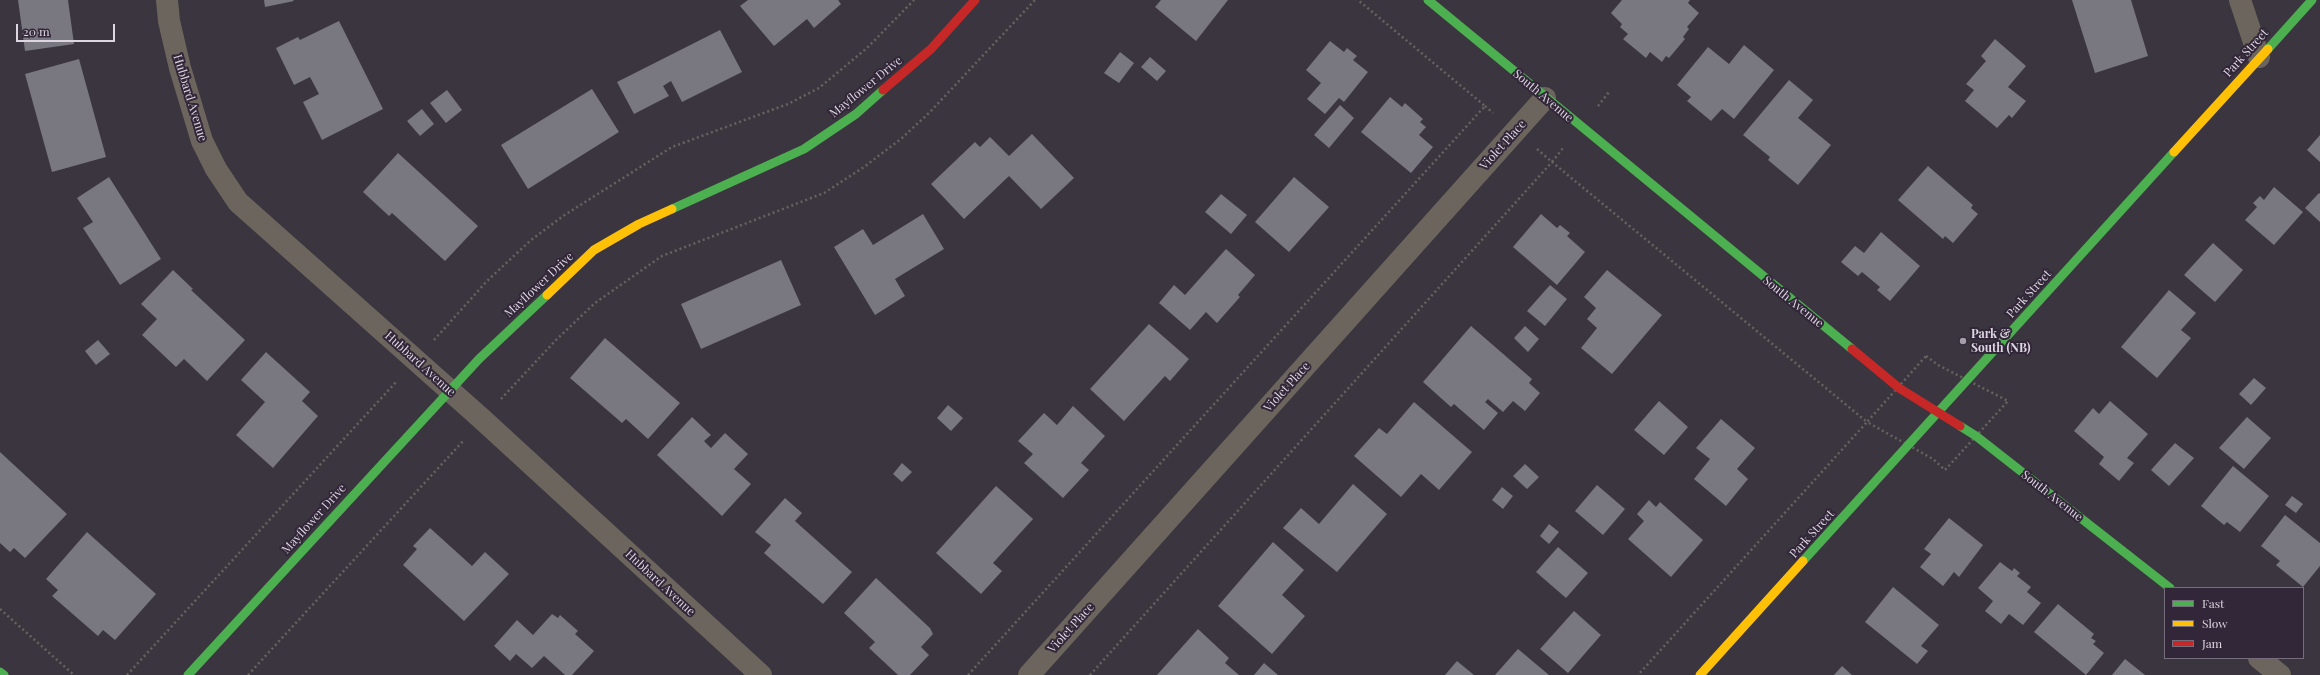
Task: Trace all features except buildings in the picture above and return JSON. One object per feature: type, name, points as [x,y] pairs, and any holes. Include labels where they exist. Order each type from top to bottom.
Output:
[{"type":"street","name":"Hubbard Avenue","points":[[167,0],[169,21],[179,62],[202,140],[216,169],[238,202],[449,390],[761,675]]},
{"type":"street","name":"Mayflower Drive","points":[[188,675],[449,390],[479,359],[594,250],[639,224],[804,149],[856,114],[919,59],[975,0]]},
{"type":"street","name":"South Avenue","points":[[1428,0],[1545,98],[1899,388],[1976,436],[2169,587]]},
{"type":"street","points":[[2240,0],[2259,57]]},
{"type":"street","name":"Park Street","points":[[1700,675],[2312,0]]},
{"type":"street","name":"Violet Place","points":[[1029,675],[1545,98]]},
{"type":"street","points":[[2260,659],[2280,675]]},
{"type":"street","points":[[0,672],[4,675]]},
{"type":"path","points":[[444,328],[492,276],[531,240],[563,216],[672,147],[788,104],[819,88],[867,48],[914,0]]},
{"type":"path","points":[[512,388],[556,340],[595,303],[662,256],[824,193],[864,167],[902,138],[930,112],[1035,0]]},
{"type":"path","points":[[968,675],[1485,106],[1358,0]]},
{"type":"path","points":[[1090,675],[1552,162],[1867,422],[1638,675]]},
{"type":"path","points":[[127,675],[385,395]]},
{"type":"path","points":[[248,675],[450,456]]},
{"type":"path","points":[[0,609],[74,675]]},
{"type":"traffic: fast","points":[[1428,0],[1852,349]]},
{"type":"traffic: fast","points":[[2268,49],[2312,0]]},
{"type":"traffic: fast","points":[[672,209],[804,149],[856,114],[883,90]]},
{"type":"traffic: fast","points":[[1803,561],[2174,152]]},
{"type":"traffic: fast","points":[[188,675],[479,359],[547,295]]},
{"type":"traffic: fast","points":[[1960,426],[1976,436],[2169,587]]},
{"type":"traffic: fast","points":[[0,672],[4,675]]},
{"type":"traffic: slow","points":[[2174,152],[2268,49]]},
{"type":"traffic: slow","points":[[547,295],[594,250],[639,224],[672,209]]},
{"type":"traffic: slow","points":[[1700,675],[1803,561]]},
{"type":"traffic: jam","points":[[883,90],[931,49],[975,0]]},
{"type":"traffic: jam","points":[[1852,349],[1899,388],[1960,426]]},
{"type":"place","name":"Park & South (NB)","points":[[1963,341]]}]
